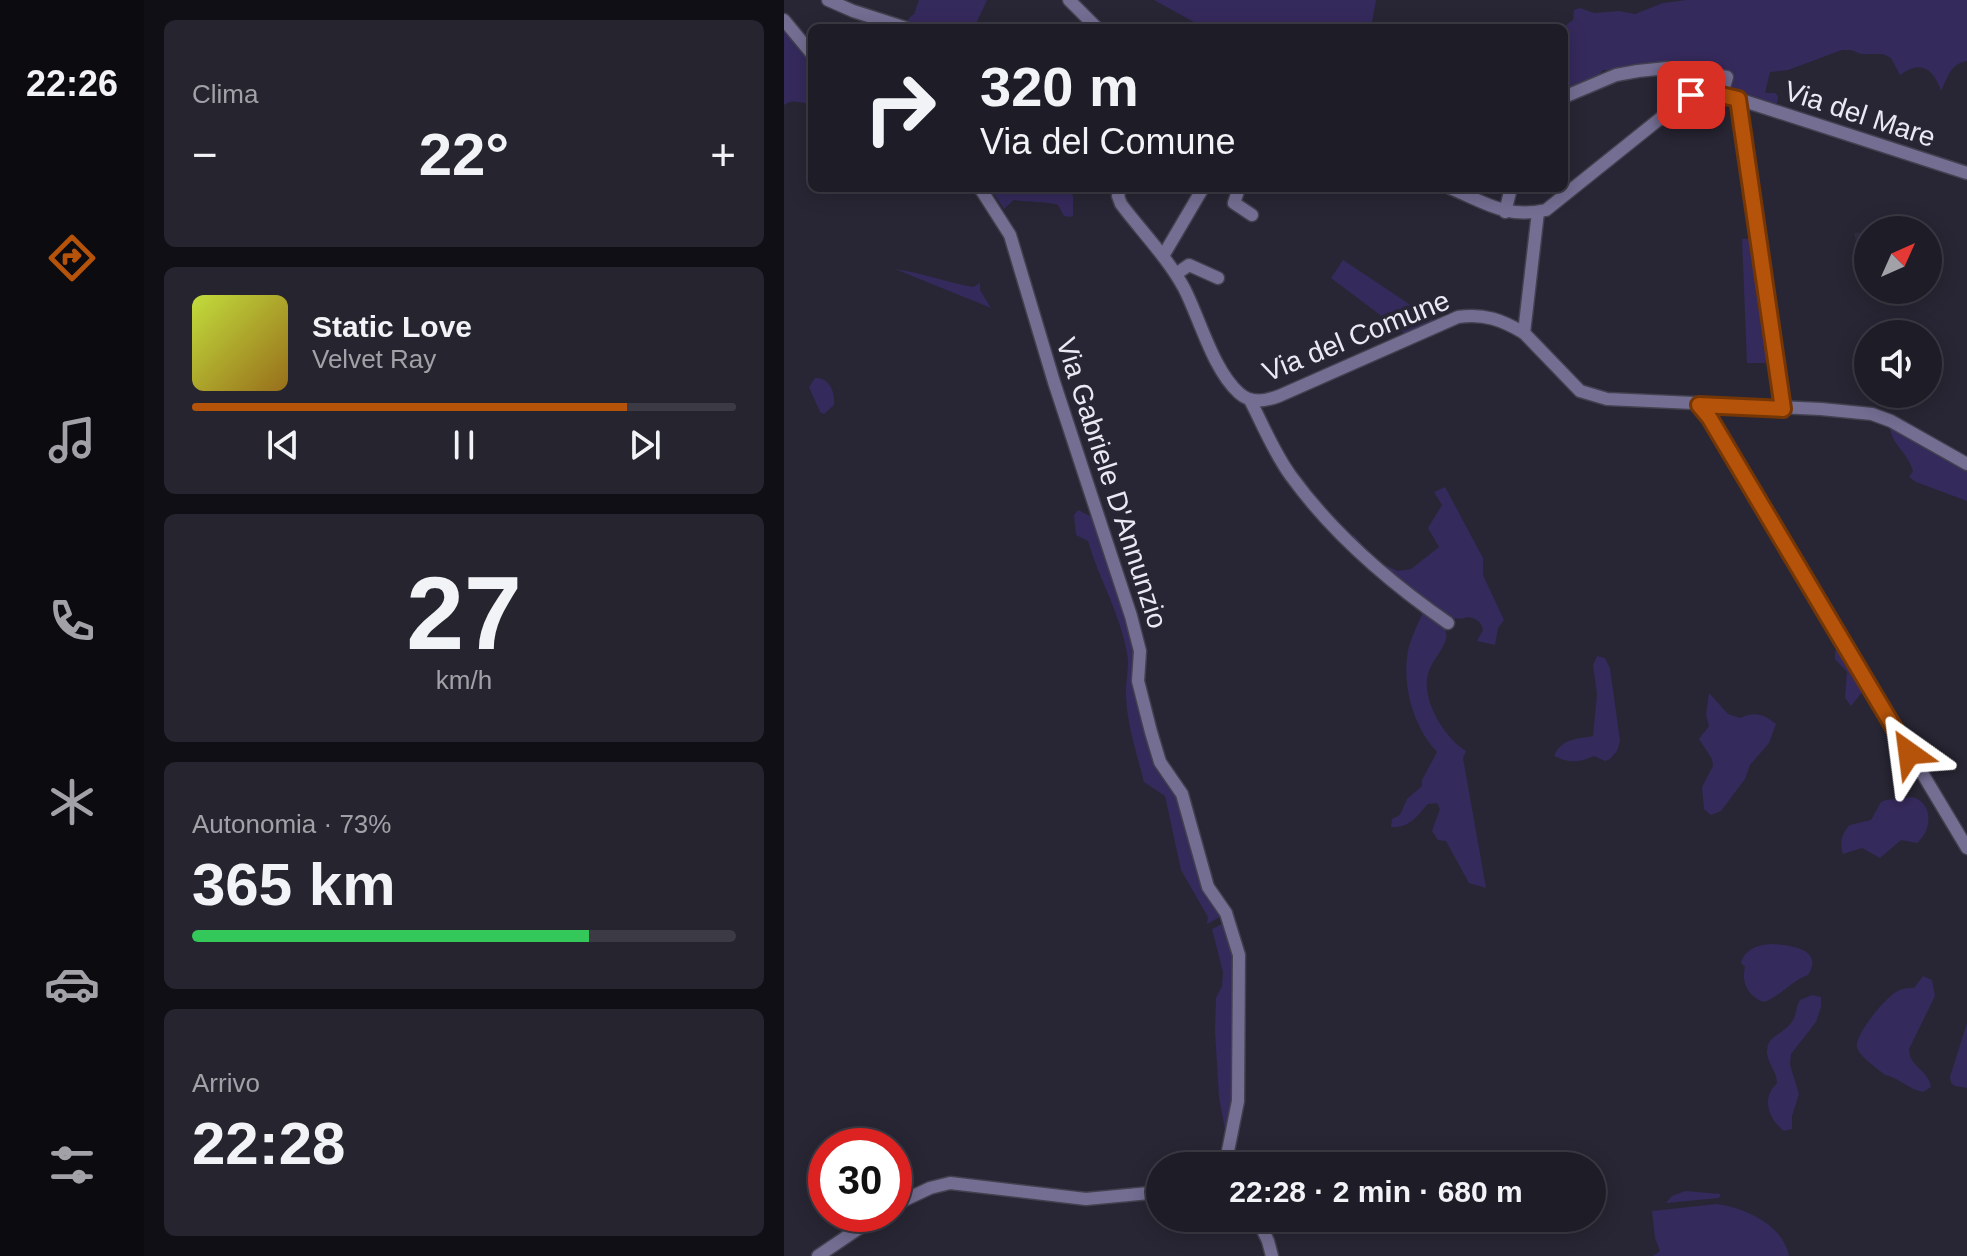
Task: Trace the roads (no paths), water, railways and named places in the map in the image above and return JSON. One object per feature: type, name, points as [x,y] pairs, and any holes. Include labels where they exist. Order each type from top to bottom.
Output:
[{"type":"street","points":[[828,0],[894,24]]},
{"type":"street","points":[[1069,0],[1093,24]]},
{"type":"street","points":[[784,20],[808,49]]},
{"type":"street","points":[[1459,192],[1505,212],[1525,215],[1546,210],[1682,101],[1700,93],[1722,94],[1727,77],[1667,68],[1616,75],[1568,95]]},
{"type":"street","name":"Via del Mare","points":[[1722,94],[1967,173]]},
{"type":"street","points":[[1738,99],[1783,409]]},
{"type":"street","name":"Via Gabriele D'Annunzio","points":[[983,192],[1010,235],[1054,382],[1131,616],[1140,651],[1138,681],[1160,762],[1182,794],[1208,887],[1226,913],[1239,955],[1238,1101],[1228,1152]]},
{"type":"street","points":[[1119,192],[1121,204],[1176,274],[1218,362],[1234,388],[1250,400],[1288,473],[1320,513],[1400,589],[1448,623]]},
{"type":"street","points":[[1163,256],[1201,192]]},
{"type":"street","points":[[1238,192],[1234,203],[1252,215]]},
{"type":"street","points":[[1505,212],[1510,192]]},
{"type":"street","points":[[1524,333],[1538,212]]},
{"type":"street","points":[[1176,274],[1189,265],[1218,278]]},
{"type":"street","name":"Via del Comune","points":[[1250,400],[1258,402],[1279,396],[1458,317],[1477,314],[1491,317],[1524,333],[1580,391],[1607,399],[1872,414],[1891,421],[1967,464]]},
{"type":"street","points":[[1699,405],[1717,430],[1967,848]]},
{"type":"street","points":[[912,1196],[950,1183],[1086,1199],[1146,1193]]},
{"type":"street","points":[[818,1256],[853,1232]]},
{"type":"street","points":[[1264,1232],[1272,1256]]}]
